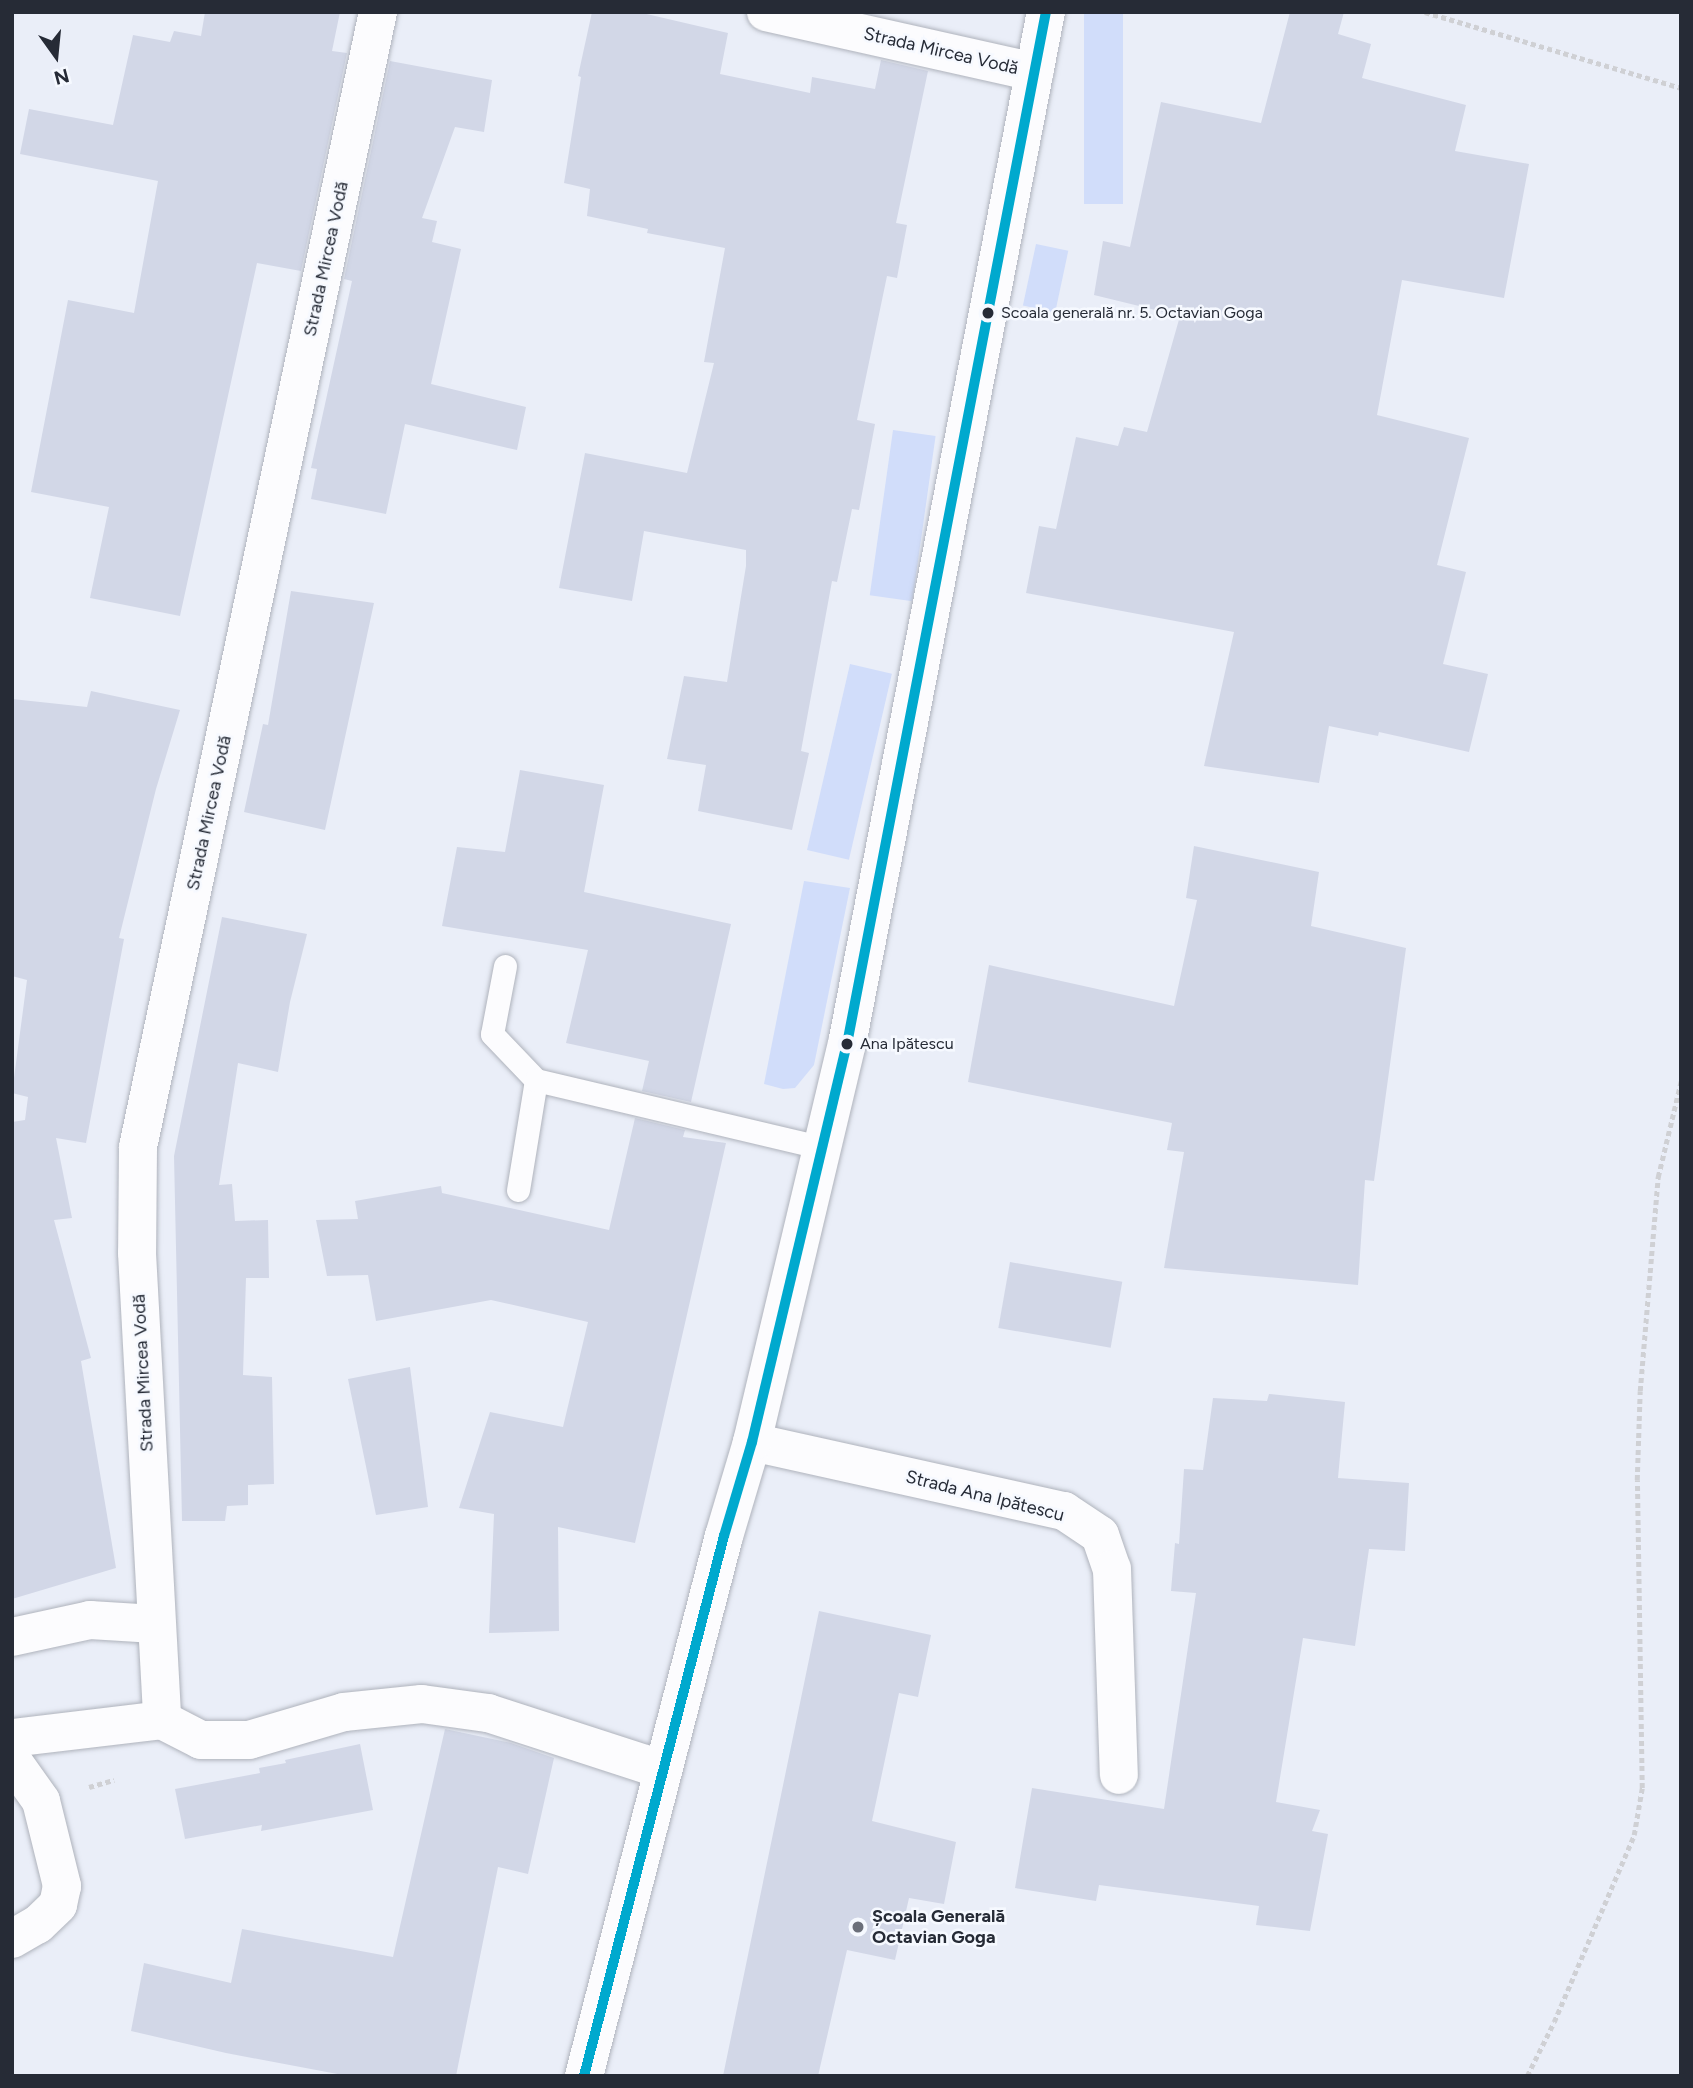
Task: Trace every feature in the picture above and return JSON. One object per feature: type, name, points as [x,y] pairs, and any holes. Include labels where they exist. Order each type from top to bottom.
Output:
[{"type":"street","name":"Strada Mircea Vodă","points":[[162,1720],[137,1252],[138,1147],[378,12]]},
{"type":"street","name":"Strada Mircea Vodă","points":[[766,12],[1034,72]]},
{"type":"street","points":[[584,2076],[752,1442],[847,1044],[1046,12]]},
{"type":"street","name":"Strada Ana Ipătescu","points":[[752,1442],[1064,1511],[1100,1535],[1112,1569],[1119,1775]]},
{"type":"street","points":[[12,1637],[90,1620],[155,1624]]},
{"type":"street","points":[[12,1738],[162,1720],[201,1740],[249,1740],[344,1712],[422,1704],[488,1713],[663,1770]]},
{"type":"street","points":[[12,1760],[41,1801],[62,1886],[58,1905],[38,1924],[12,1939]]},
{"type":"lane","points":[[505,966],[492,1034],[536,1080],[822,1148]]},
{"type":"lane","points":[[518,1191],[536,1080]]},
{"type":"path","points":[[1425,12],[1681,88]]},
{"type":"path","points":[[1527,2076],[1554,2022],[1634,1835],[1642,1788],[1637,1480],[1640,1391],[1658,1177],[1681,1081]]},
{"type":"shaded area","points":[[1084,12],[1123,12],[1123,204],[1084,204]]},
{"type":"shaded area","points":[[1036,244],[1068,251],[1055,312],[1023,306]]},
{"type":"shaded area","points":[[893,430],[936,436],[912,601],[870,595]]},
{"type":"shaded area","points":[[850,664],[892,674],[849,860],[807,850]]},
{"type":"shaded area","points":[[804,881],[850,888],[814,1065],[795,1088],[783,1089],[764,1084]]},
{"type":"building","points":[[205,12],[340,12],[332,51],[347,53],[301,271],[257,263],[180,616],[90,598],[109,507],[31,492],[68,300],[134,313],[158,181],[20,154],[29,109],[113,125],[133,35],[170,42],[174,31],[201,36]]},
{"type":"building","points":[[592,12],[638,12],[728,33],[720,74],[810,93],[812,77],[875,89],[881,60],[928,71],[896,223],[907,225],[897,278],[887,276],[857,420],[875,424],[859,510],[852,509],[837,582],[832,581],[801,751],[809,753],[792,830],[698,811],[706,765],[667,759],[684,676],[727,682],[746,566],[746,550],[644,531],[632,601],[559,588],[585,453],[687,473],[714,363],[704,362],[725,248],[647,233],[648,229],[587,216],[590,189],[564,183],[581,77],[578,76]]},
{"type":"building","points":[[1290,12],[1344,12],[1338,34],[1371,44],[1362,78],[1466,105],[1455,151],[1529,164],[1504,298],[1402,280],[1377,415],[1469,438],[1437,565],[1466,572],[1443,664],[1488,674],[1469,752],[1379,732],[1378,736],[1329,726],[1319,783],[1204,766],[1234,632],[1026,593],[1039,526],[1056,529],[1076,437],[1118,446],[1124,427],[1147,432],[1180,316],[1094,295],[1103,241],[1130,247],[1161,102],[1261,123]]},
{"type":"building","points":[[390,61],[492,80],[484,132],[455,127],[422,218],[437,221],[432,242],[461,249],[431,384],[526,407],[517,450],[405,424],[386,514],[311,499],[317,469],[311,468],[352,281],[344,279]]},
{"type":"building","points":[[291,591],[374,603],[325,830],[244,812],[263,724],[268,725]]},
{"type":"building","points":[[91,691],[180,710],[156,789],[119,938],[124,939],[86,1143],[56,1138],[72,1218],[54,1220],[91,1358],[81,1361],[116,1568],[12,1599],[12,1122],[25,1120],[28,1097],[12,1093],[27,980],[12,976],[12,699],[87,707]]},
{"type":"building","points":[[520,770],[604,785],[584,892],[731,924],[691,1102],[642,1091],[649,1061],[566,1043],[588,950],[442,926],[457,847],[505,852]]},
{"type":"building","points":[[1194,846],[1319,872],[1311,926],[1406,948],[1374,1181],[1365,1180],[1358,1285],[1164,1268],[1184,1152],[1167,1150],[1172,1123],[968,1082],[989,965],[1174,1006],[1197,900],[1186,898]]},
{"type":"building","points":[[222,917],[307,934],[290,1002],[278,1072],[238,1063],[219,1185],[232,1184],[235,1221],[268,1220],[269,1278],[246,1278],[243,1375],[272,1377],[274,1484],[248,1485],[248,1505],[227,1506],[225,1521],[182,1521],[174,1156]]},
{"type":"building","points":[[635,1118],[685,1130],[683,1137],[726,1143],[635,1543],[558,1527],[559,1631],[489,1633],[494,1514],[459,1508],[490,1412],[563,1427],[588,1322],[491,1300],[376,1321],[368,1275],[327,1276],[316,1220],[358,1219],[355,1201],[441,1186],[442,1193],[609,1230]]},
{"type":"building","points":[[1010,1262],[1122,1282],[1111,1348],[998,1328]]},
{"type":"building","points":[[410,1367],[428,1507],[376,1515],[348,1379]]},
{"type":"building","points":[[1269,1394],[1345,1402],[1338,1478],[1409,1483],[1405,1551],[1369,1549],[1355,1646],[1303,1638],[1276,1802],[1320,1810],[1312,1831],[1328,1834],[1310,1931],[1256,1925],[1259,1906],[1099,1885],[1096,1901],[1015,1888],[1032,1788],[1164,1809],[1196,1593],[1171,1591],[1175,1543],[1179,1544],[1184,1469],[1203,1470],[1213,1398],[1267,1401]]},
{"type":"building","points":[[819,1611],[931,1635],[918,1697],[899,1693],[872,1821],[956,1842],[944,1904],[909,1898],[895,1960],[847,1950],[818,2076],[723,2076]]},
{"type":"building","points":[[445,1729],[511,1743],[554,1758],[528,1874],[498,1867],[456,2076],[348,2076],[226,2053],[131,2031],[144,1963],[231,1983],[242,1929],[393,1957]]},
{"type":"building","points":[[360,1744],[373,1810],[261,1831],[262,1825],[185,1839],[175,1789],[260,1773],[259,1768],[286,1763],[285,1760]]},
{"type":"transit line","points":[[584,2076],[724,1536],[752,1442],[847,1044],[1046,12]]},
{"type":"place","name":"Scoala generală nr. 5. Octavian Goga","points":[[988,313]]},
{"type":"place","name":"Ana Ipătescu","points":[[847,1044]]},
{"type":"place","name":"Școala Generală Octavian Goga","points":[[858,1927]]}]
